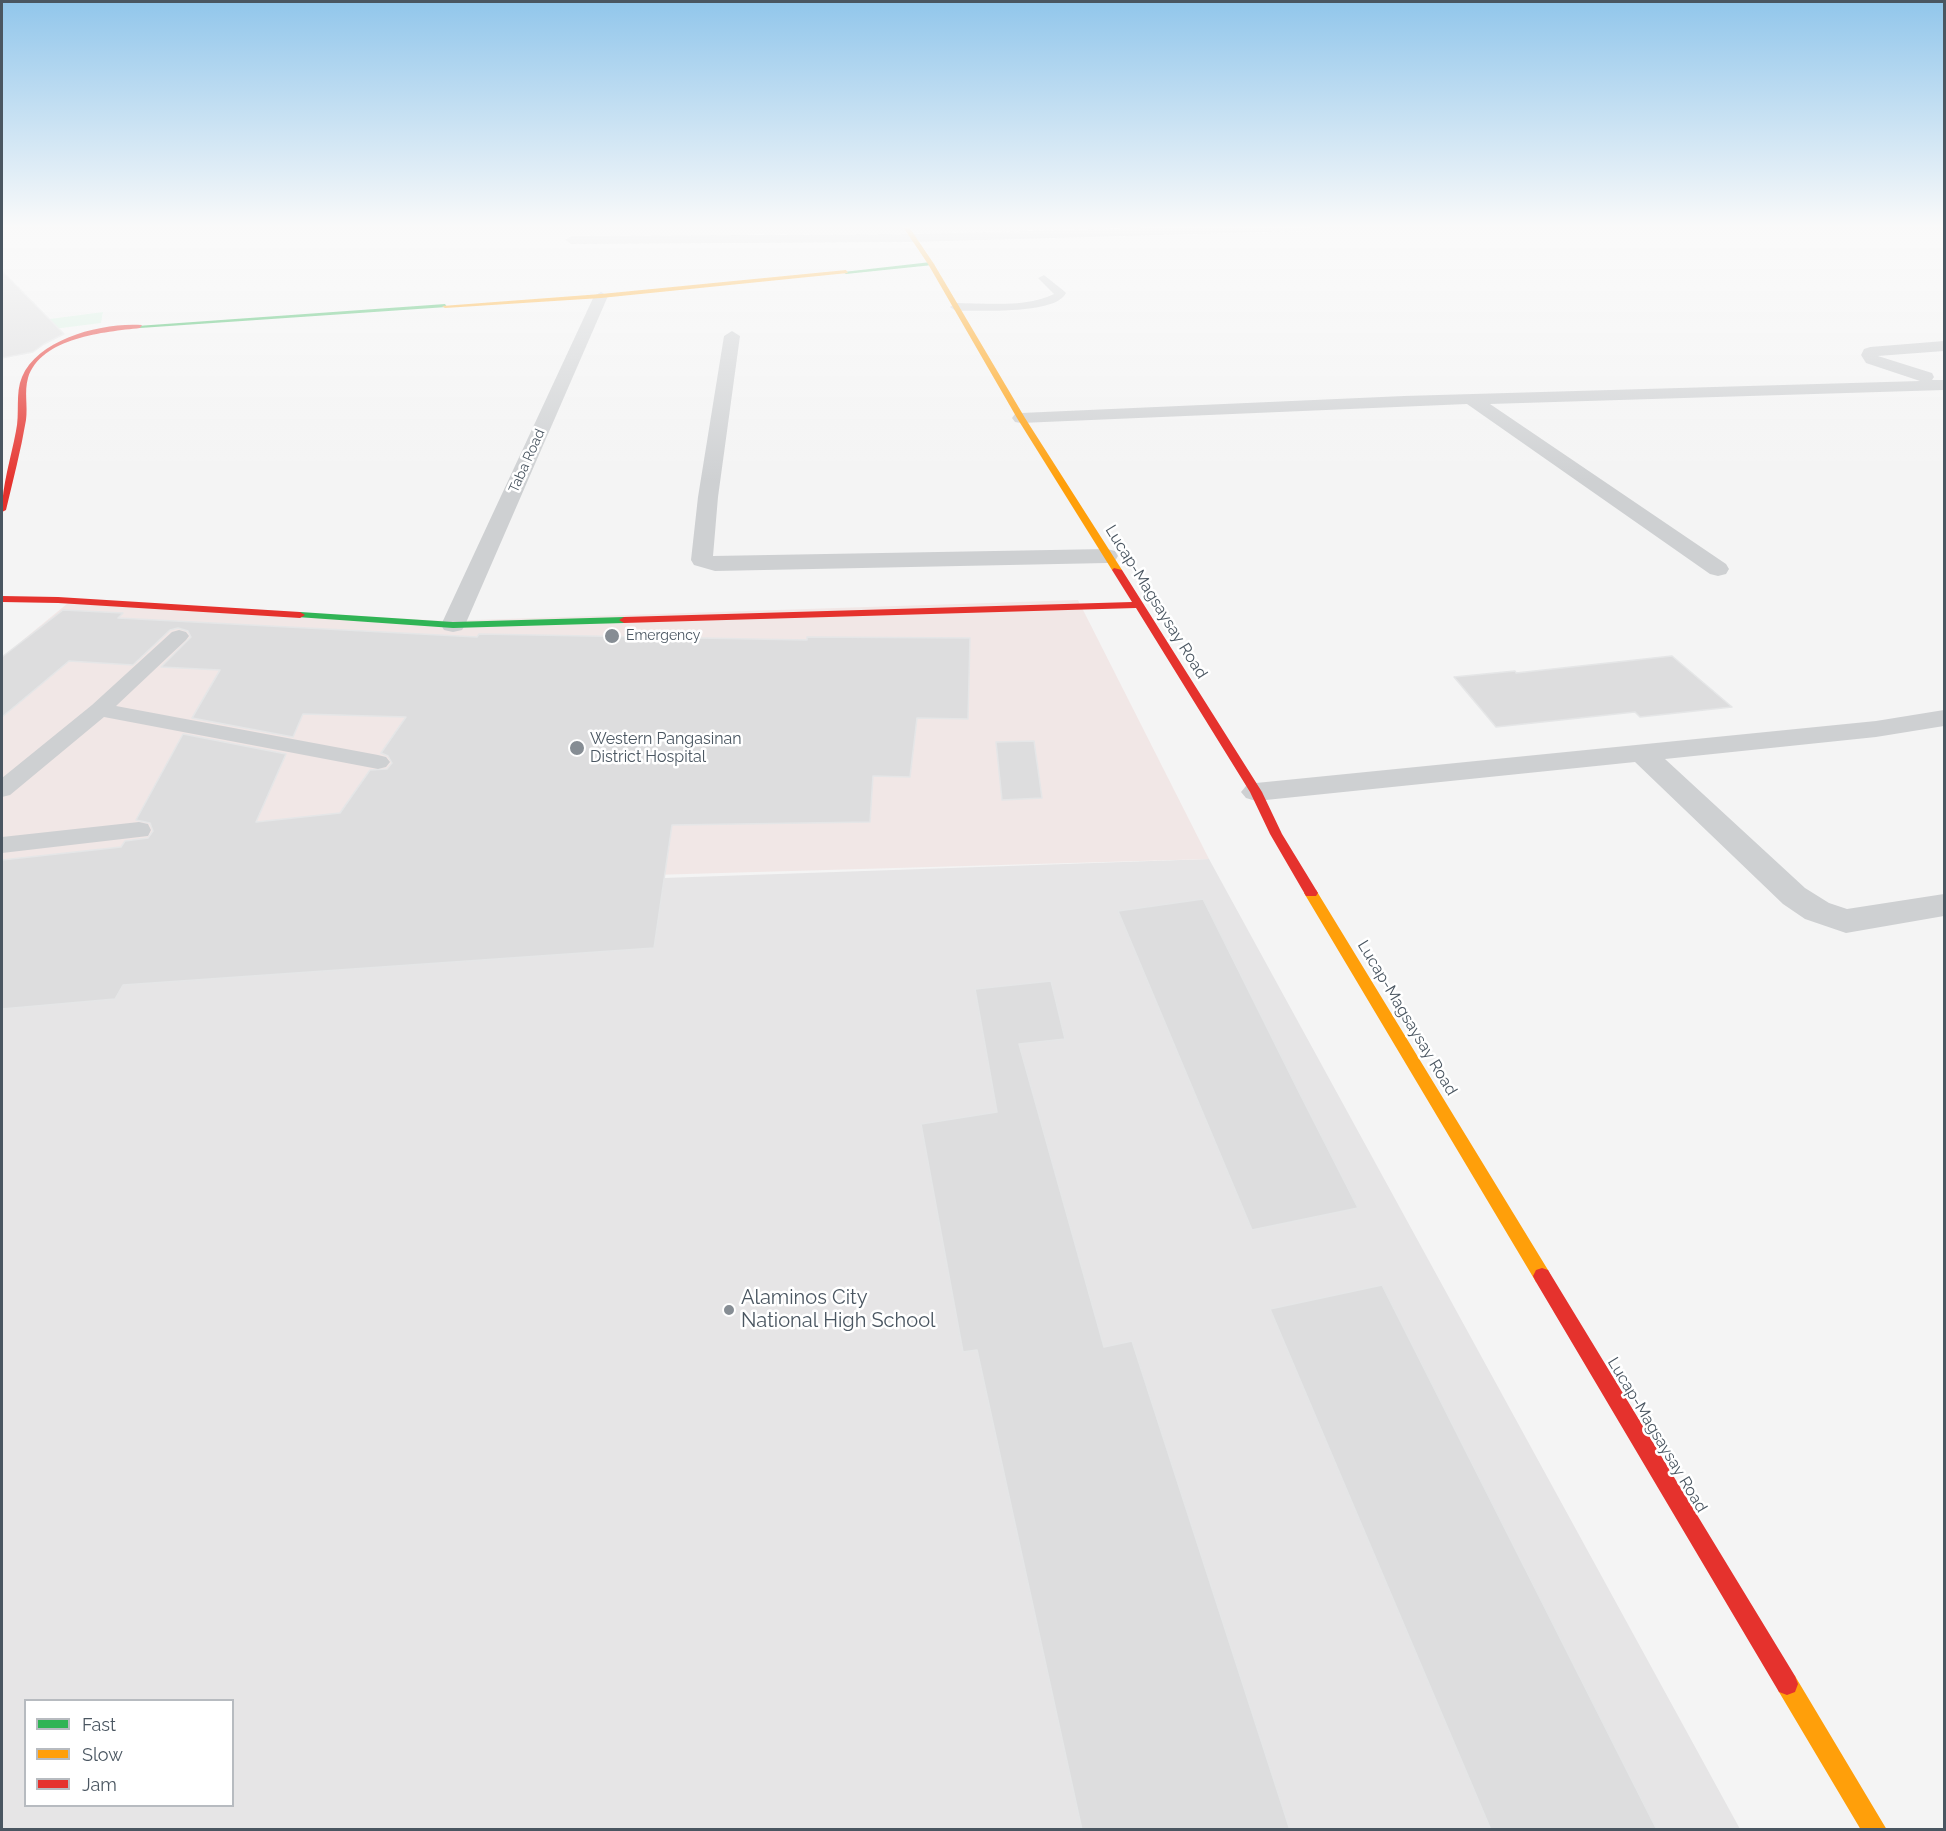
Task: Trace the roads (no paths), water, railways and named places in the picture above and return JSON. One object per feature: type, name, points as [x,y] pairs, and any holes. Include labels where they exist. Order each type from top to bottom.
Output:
[{"type":"street","points":[[2,510],[23,416],[26,375],[36,358],[55,345],[78,337],[164,324],[344,312]]},
{"type":"street","name":"Taba Road","points":[[453,625],[594,312]]},
{"type":"street","name":"Lucap-Magsaysay Road","points":[[959,312],[1021,418],[1256,792],[1276,834],[1875,1830]]},
{"type":"street","points":[[732,336],[708,497],[702,560],[727,564],[1107,556]]},
{"type":"street","points":[[1944,346],[1878,351],[1870,352],[1869,355],[1872,360],[1944,384]]},
{"type":"street","points":[[1021,418],[1471,399],[1944,384]]},
{"type":"street","points":[[1471,399],[1718,569]]},
{"type":"street","points":[[2,599],[58,600],[453,625],[1137,605]]},
{"type":"street","points":[[1256,792],[1876,729],[1944,718]]},
{"type":"street","points":[[1642,753],[1794,896],[1817,911],[1846,921],[1944,905]]},
{"type":"lane","points":[[2,790],[100,710],[179,636]]},
{"type":"lane","points":[[100,710],[378,762]]},
{"type":"lane","points":[[2,845],[139,830]]},
{"type":"place","name":"Emergency","points":[[612,636]]},
{"type":"place","name":"Western Pangasinan District Hospital","points":[[577,748]]},
{"type":"place","name":"Alaminos City National High School","points":[[729,1310]]}]
